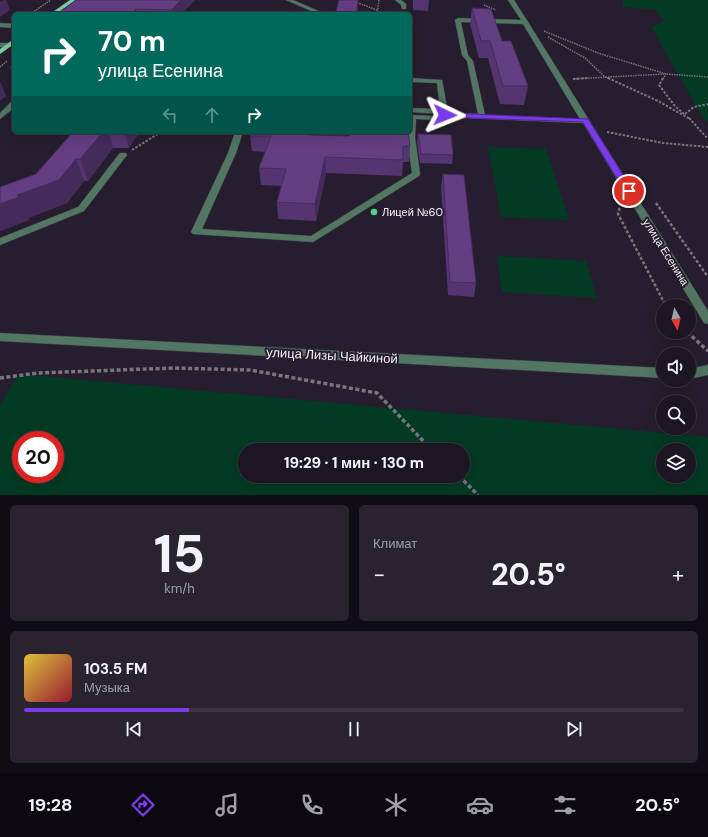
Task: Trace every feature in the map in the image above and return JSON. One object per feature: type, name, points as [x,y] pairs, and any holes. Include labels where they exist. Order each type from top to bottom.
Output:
[{"type":"main road","points":[[56,12],[73,0]]},
{"type":"main road","points":[[0,52],[11,43]]},
{"type":"street","points":[[289,0],[318,12]]},
{"type":"street","points":[[398,0],[404,4],[404,8]]},
{"type":"street","name":"улица Есенина","points":[[511,0],[708,320]]},
{"type":"street","points":[[482,117],[470,61],[465,55],[458,20],[525,23]]},
{"type":"street","points":[[0,26],[12,26]]},
{"type":"street","points":[[0,45],[11,43]]},
{"type":"street","points":[[412,80],[440,81],[445,113]]},
{"type":"street","points":[[0,117],[12,106]]},
{"type":"street","points":[[412,115],[435,118],[445,113],[482,117],[585,120]]},
{"type":"street","points":[[238,134],[232,153],[196,232],[313,239],[416,174],[411,134]]},
{"type":"street","points":[[0,242],[82,209],[123,155]]},
{"type":"street","name":"улица Лизы Чайкиной","points":[[0,337],[656,373]]},
{"type":"street","points":[[696,373],[708,370]]},
{"type":"path","points":[[33,12],[51,0]]},
{"type":"path","points":[[350,0],[377,10],[379,0]]},
{"type":"path","points":[[525,23],[598,53],[666,74]]},
{"type":"path","points":[[544,31],[545,35],[585,58],[605,78],[658,101],[690,119]]},
{"type":"path","points":[[666,74],[659,85],[674,105],[685,114],[708,139]]},
{"type":"path","points":[[560,79],[666,74],[708,77]]},
{"type":"path","points":[[685,114],[694,107],[708,104]]},
{"type":"path","points":[[591,129],[662,143],[708,147]]},
{"type":"path","points":[[123,155],[158,134]]},
{"type":"path","points":[[621,203],[618,214],[662,299]]},
{"type":"path","points":[[656,203],[708,277]]},
{"type":"path","points":[[695,339],[708,351]]},
{"type":"path","points":[[0,378],[38,373],[173,368],[250,370],[377,393],[425,443]]},
{"type":"path","points":[[466,483],[478,495]]},
{"type":"green space","points":[[623,0],[708,0],[708,122],[702,116],[651,27],[664,21],[656,10],[623,7]]},
{"type":"green space","points":[[488,147],[546,149],[569,220],[501,217]]},
{"type":"green space","points":[[497,256],[586,261],[597,298],[502,292]]},
{"type":"green space","points":[[19,374],[656,432],[656,435],[708,437],[708,495],[0,495],[0,405]]},
{"type":"building","points":[[76,0],[181,0],[171,10],[136,9],[134,12],[60,12]]},
{"type":"building","points":[[339,0],[358,0],[356,12],[336,12]]},
{"type":"building","points":[[472,8],[491,9],[502,41],[511,41],[528,86],[503,86],[490,41],[481,41]]},
{"type":"building","points":[[71,134],[101,134],[80,159],[76,159],[59,180],[17,195],[19,197],[0,204],[0,187],[36,174]]},
{"type":"building","points":[[250,134],[310,134],[349,136],[350,134],[408,134],[410,146],[403,146],[403,160],[325,157],[315,204],[277,202],[286,169],[259,168],[271,136],[250,136]]},
{"type":"building","points":[[418,134],[451,135],[453,155],[421,154]]},
{"type":"building","points":[[443,174],[464,175],[476,283],[450,282]]},
{"type":"place","name":"Лицей №60","points":[[374,212]]},
{"type":"route","points":[[445,115],[585,120],[629,191]]}]
